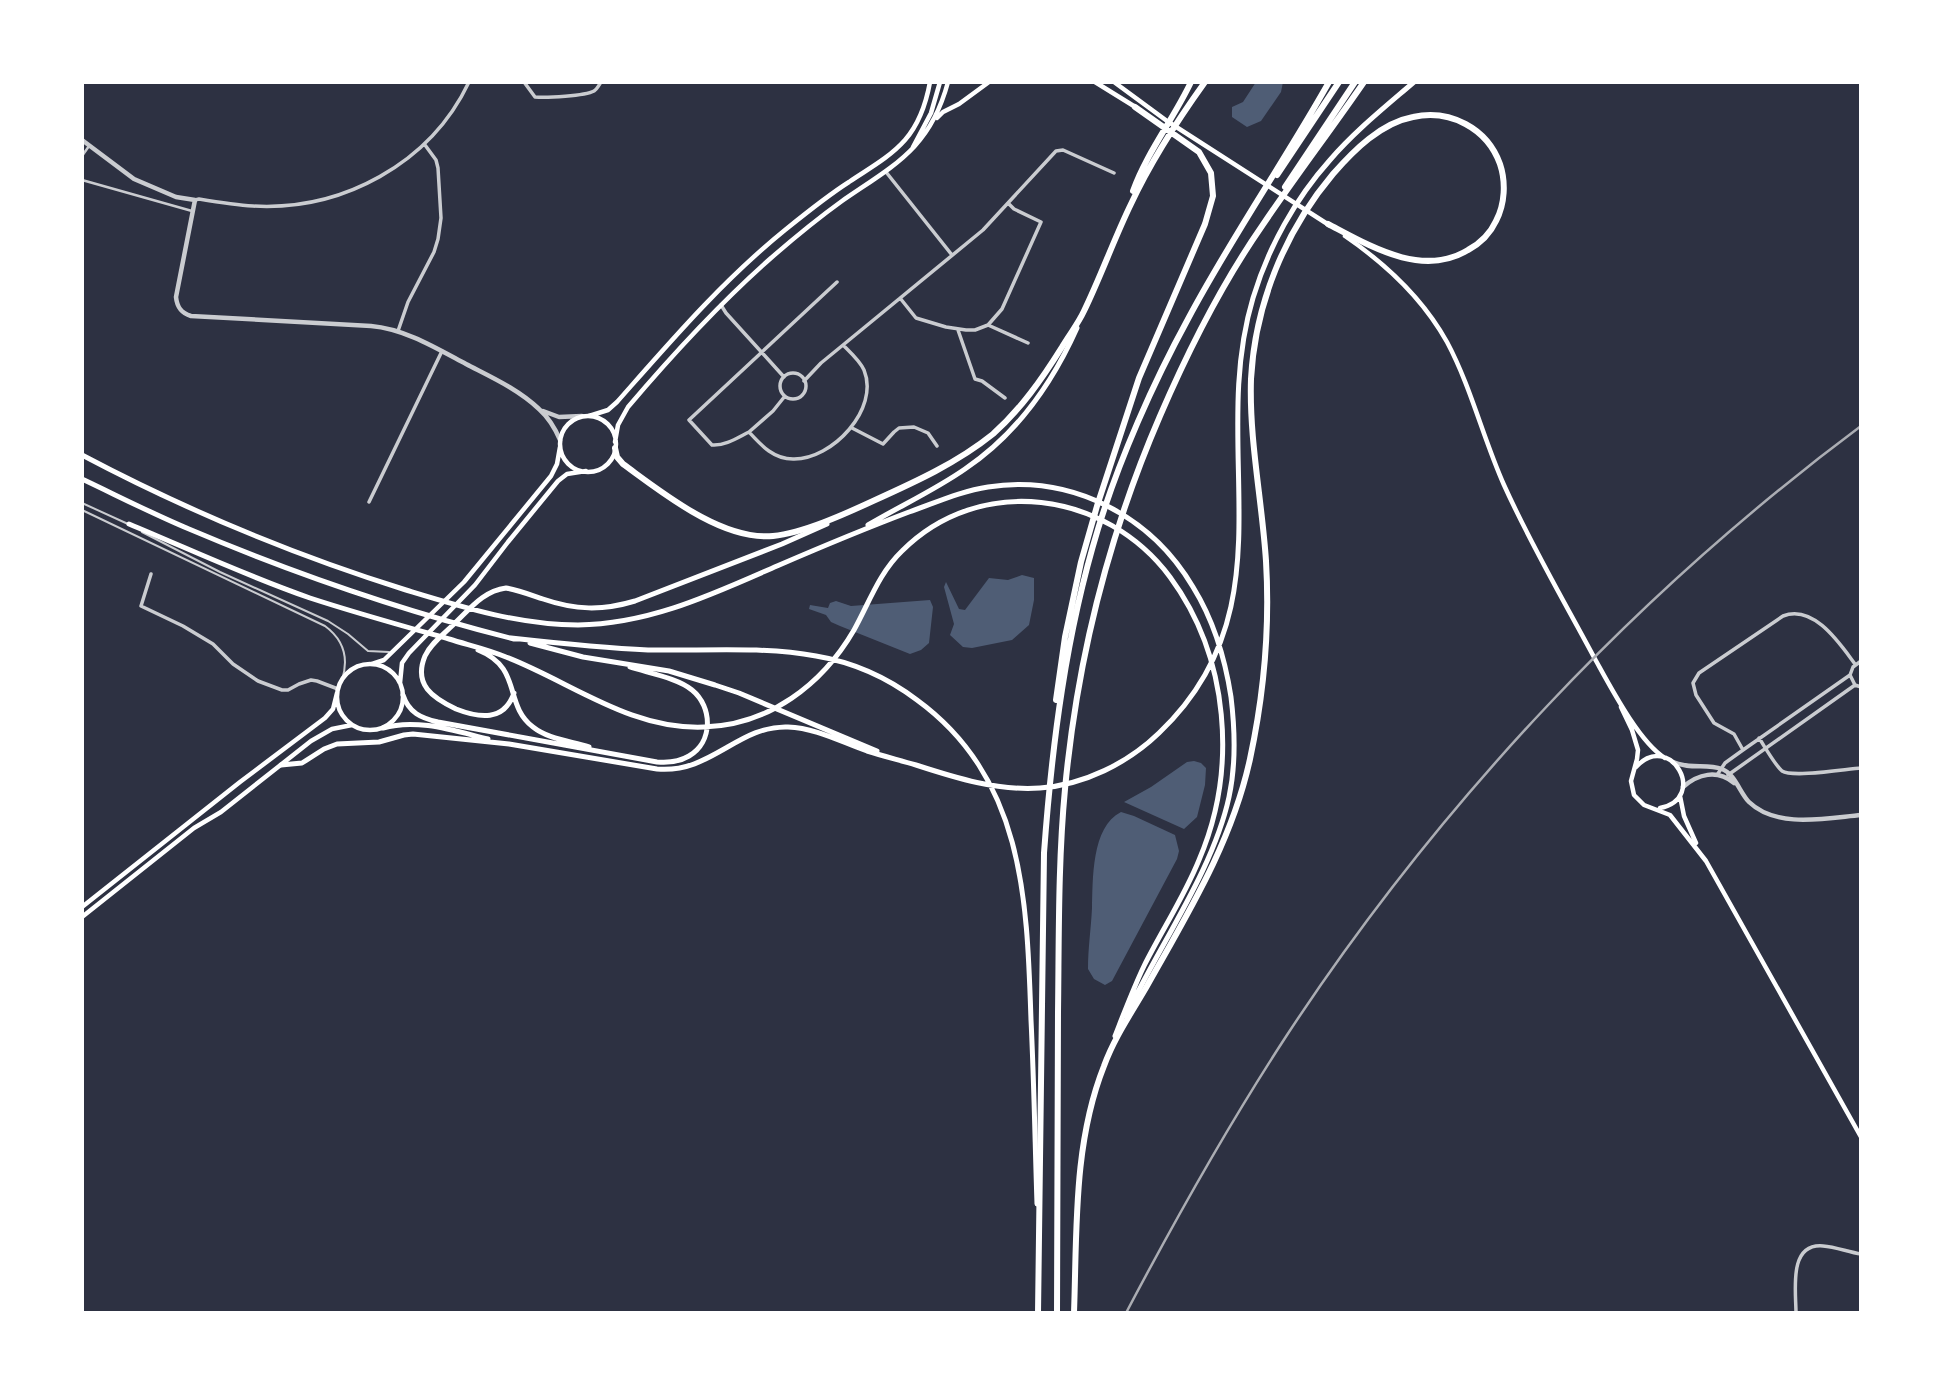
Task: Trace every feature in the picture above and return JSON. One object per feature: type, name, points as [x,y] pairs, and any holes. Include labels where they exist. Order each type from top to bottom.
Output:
[{"type":"highway","points":[[853,533],[964,470],[1000,442],[1026,414],[1052,378],[1083,314],[1143,168],[1191,82]]},
{"type":"highway","points":[[1122,222],[1162,146],[1205,82]]},
{"type":"highway","points":[[1038,1313],[1043,892],[1049,781],[1057,720],[1080,602],[1105,508],[1168,356],[1230,246],[1329,82]]},
{"type":"highway","points":[[1230,246],[1339,82]]},
{"type":"highway","points":[[1057,1313],[1061,864],[1065,783],[1095,611],[1125,507],[1172,388],[1208,317],[1267,215],[1355,82]]},
{"type":"highway","points":[[1260,228],[1364,82]]},
{"type":"highway","points":[[281,765],[302,763],[324,749],[338,744],[379,743],[404,735],[424,735],[509,744],[676,770],[697,764],[755,733],[788,727],[815,732],[965,780],[997,786],[1036,788],[1062,785],[1098,773],[1132,755],[1156,736],[1203,681],[1218,652],[1234,598],[1240,534],[1236,415],[1239,368],[1245,327],[1258,284],[1280,233],[1317,176],[1344,145],[1414,82]]},
{"type":"highway","points":[[1057,720],[1057,686],[1065,637],[1081,562],[1097,506],[1147,357],[1202,233],[1213,190],[1210,169],[1202,155],[1150,113],[1135,107]]},
{"type":"highway","points":[[1109,1053],[1209,875],[1226,836],[1248,765],[1261,698],[1267,623],[1266,561],[1252,419],[1251,379],[1262,309],[1275,270],[1298,223],[1321,188],[1359,147],[1391,124],[1426,115],[1461,121],[1480,134],[1500,164],[1503,195],[1496,222],[1483,240],[1458,256],[1436,261],[1401,257],[1368,245],[1328,224]]},
{"type":"highway","points":[[514,693],[508,706],[501,711],[487,716],[472,715],[433,697],[425,687],[422,673],[425,658],[435,642],[492,591],[506,588],[574,607],[614,607],[782,544],[942,467],[971,450],[1017,410],[1040,381],[1083,314]]},
{"type":"highway","points":[[615,445],[617,457],[623,464],[668,496],[724,527],[744,534],[765,537],[787,534],[858,508]]},
{"type":"highway","points":[[82,455],[165,496],[343,570],[499,616],[579,625],[642,618],[688,604],[853,533],[941,500],[985,487],[1035,485],[1076,493],[1116,509],[1161,544],[1191,583],[1216,633],[1233,711],[1233,769],[1225,813],[1209,855],[1109,1053]]},
{"type":"highway","points":[[82,479],[186,528],[316,579],[425,615],[583,657],[669,671],[739,693],[902,761]]},
{"type":"highway","points":[[129,524],[308,597],[509,658],[620,711],[643,719],[689,727],[721,726],[758,716],[786,702],[818,678],[853,632],[890,563],[929,528],[957,514],[986,505],[1014,501],[1045,502],[1072,508],[1109,523],[1140,546],[1165,570],[1182,595],[1208,649],[1220,704],[1220,771],[1211,825],[1201,857],[1180,902],[1143,968],[1124,1011],[1092,1103],[1082,1153],[1074,1313]]},
{"type":"highway","points":[[511,638],[615,648],[766,651],[818,656],[872,673],[895,685],[930,709],[960,739],[983,770],[1001,807],[1013,843],[1022,886],[1030,993],[1038,1270]]},
{"type":"highway","points":[[454,641],[484,653],[499,663],[508,676],[521,712],[528,722],[540,731],[612,754]]},
{"type":"highway","points":[[403,695],[412,711],[429,719],[657,762],[680,760],[694,753],[703,741],[708,727],[701,699],[687,686],[617,663]]},
{"type":"highway","points":[[383,728],[415,724],[509,744]]},
{"type":"main road","points":[[82,907],[325,718],[333,709],[342,680],[354,668],[384,660],[394,651],[464,582],[551,476],[557,464],[560,440],[567,425],[582,416],[607,410],[617,402],[701,307],[770,242],[820,202],[896,149],[911,133],[919,119],[930,82]]},
{"type":"main road","points":[[901,161],[911,150],[925,125],[940,82]]},
{"type":"main road","points":[[932,124],[948,82]]},
{"type":"main road","points":[[338,691],[340,711],[352,725],[360,729],[383,728],[397,717],[403,695],[400,682],[402,663],[421,639],[475,585],[558,481],[567,474],[596,470],[606,464],[612,457],[618,425],[628,407],[721,304],[807,228],[901,161],[943,112],[989,82]]},
{"type":"main road","points":[[1095,82],[1135,107]]},
{"type":"main road","points":[[1114,82],[1150,113],[1198,140],[1367,251],[1419,302],[1455,359],[1519,518],[1632,730],[1637,746],[1631,781],[1634,795],[1644,805],[1670,815],[1699,850]]},
{"type":"main road","points":[[589,415],[608,425],[615,445]]},
{"type":"main road","points":[[560,447],[563,457],[570,465],[586,471]]},
{"type":"main road","points":[[372,664],[388,669],[400,682]]},
{"type":"main road","points":[[1615,694],[1649,745],[1673,762],[1682,774],[1683,787],[1679,796],[1667,806],[1654,808]]},
{"type":"main road","points":[[82,917],[194,828],[221,812],[322,734],[352,725]]},
{"type":"main road","points":[[1634,771],[1648,758],[1665,758]]},
{"type":"main road","points":[[1679,796],[1684,816],[1699,850],[1861,1137]]},
{"type":"street","points":[[82,140],[134,178],[176,197],[254,206],[283,205],[333,197],[376,180],[425,145],[453,110],[469,82]]},
{"type":"street","points":[[524,82],[535,97],[584,94],[594,91],[601,82]]},
{"type":"street","points":[[398,331],[408,302],[434,252],[440,231],[439,168],[425,145]]},
{"type":"street","points":[[82,156],[89,146]]},
{"type":"street","points":[[804,381],[821,363],[976,237],[1059,150],[1114,173]]},
{"type":"street","points":[[886,172],[951,255]]},
{"type":"street","points":[[82,180],[192,211]]},
{"type":"street","points":[[195,200],[176,296],[177,304],[185,314],[361,325],[398,331],[442,351],[518,392],[539,409],[552,424],[560,440]]},
{"type":"street","points":[[901,299],[916,318],[958,330],[975,330],[988,325],[1002,309],[1041,222],[1009,204]]},
{"type":"street","points":[[785,396],[773,411],[749,432],[719,445],[712,445],[689,419],[837,282]]},
{"type":"street","points":[[721,304],[783,377]]},
{"type":"street","points":[[988,325],[1028,343]]},
{"type":"street","points":[[958,330],[975,379],[1005,398]]},
{"type":"street","points":[[749,432],[768,451],[793,459],[814,456],[852,428],[863,404],[866,381],[863,369],[843,345]]},
{"type":"street","points":[[369,502],[442,351]]},
{"type":"street","points":[[795,373],[804,381],[805,389],[800,396],[792,399],[782,393],[780,385],[783,377],[795,373]]},
{"type":"street","points":[[539,409],[559,417],[582,416]]},
{"type":"street","points":[[852,428],[883,444],[900,428],[914,427],[928,433],[937,446]]},
{"type":"street","points":[[151,573],[141,606],[214,644],[233,664],[258,681],[288,690],[310,680],[338,691]]},
{"type":"street","points":[[1743,750],[1734,734],[1714,723],[1696,695],[1693,683],[1699,673],[1789,613],[1806,616],[1827,628],[1855,664]]},
{"type":"street","points":[[1717,775],[1720,768],[1743,750],[1850,675],[1855,664],[1861,661]]},
{"type":"street","points":[[1850,675],[1855,685],[1861,687]]},
{"type":"street","points":[[1683,787],[1697,777],[1709,774],[1727,775],[1855,685]]},
{"type":"street","points":[[1759,738],[1780,769],[1790,773],[1861,768]]},
{"type":"street","points":[[1673,762],[1688,767],[1720,768],[1753,806],[1765,812],[1808,819],[1861,815]]},
{"type":"street","points":[[1796,1313],[1797,1265],[1805,1252],[1821,1246],[1861,1254]]},
{"type":"lane","points":[[82,503],[328,621],[368,651],[394,651]]},
{"type":"lane","points":[[82,510],[325,626],[335,635],[344,652],[346,664],[342,680]]},
{"type":"water","points":[[1256,82],[1283,82],[1281,92],[1261,121],[1247,127],[1232,117],[1232,107],[1243,102]]},
{"type":"water","points":[[1022,575],[1034,578],[1034,600],[1029,625],[1012,640],[972,648],[963,647],[950,635],[954,624],[944,587],[946,582],[959,609],[965,610],[989,578],[1008,580]]},
{"type":"water","points":[[930,600],[933,607],[929,643],[910,654],[831,622],[826,615],[809,609],[810,605],[828,608],[830,603],[836,601],[851,606]]},
{"type":"water","points":[[1194,761],[1206,768],[1205,785],[1197,817],[1184,829],[1124,802],[1187,762]]},
{"type":"water","points":[[1121,812],[1175,835],[1179,851],[1112,981],[1105,985],[1094,979],[1088,969],[1094,869],[1104,829],[1111,819]]},
{"type":"railway","points":[[1126,1313],[1203,1172],[1287,1035],[1346,949],[1410,865],[1477,784],[1547,706],[1621,631],[1698,559],[1778,491],[1861,426]]}]
